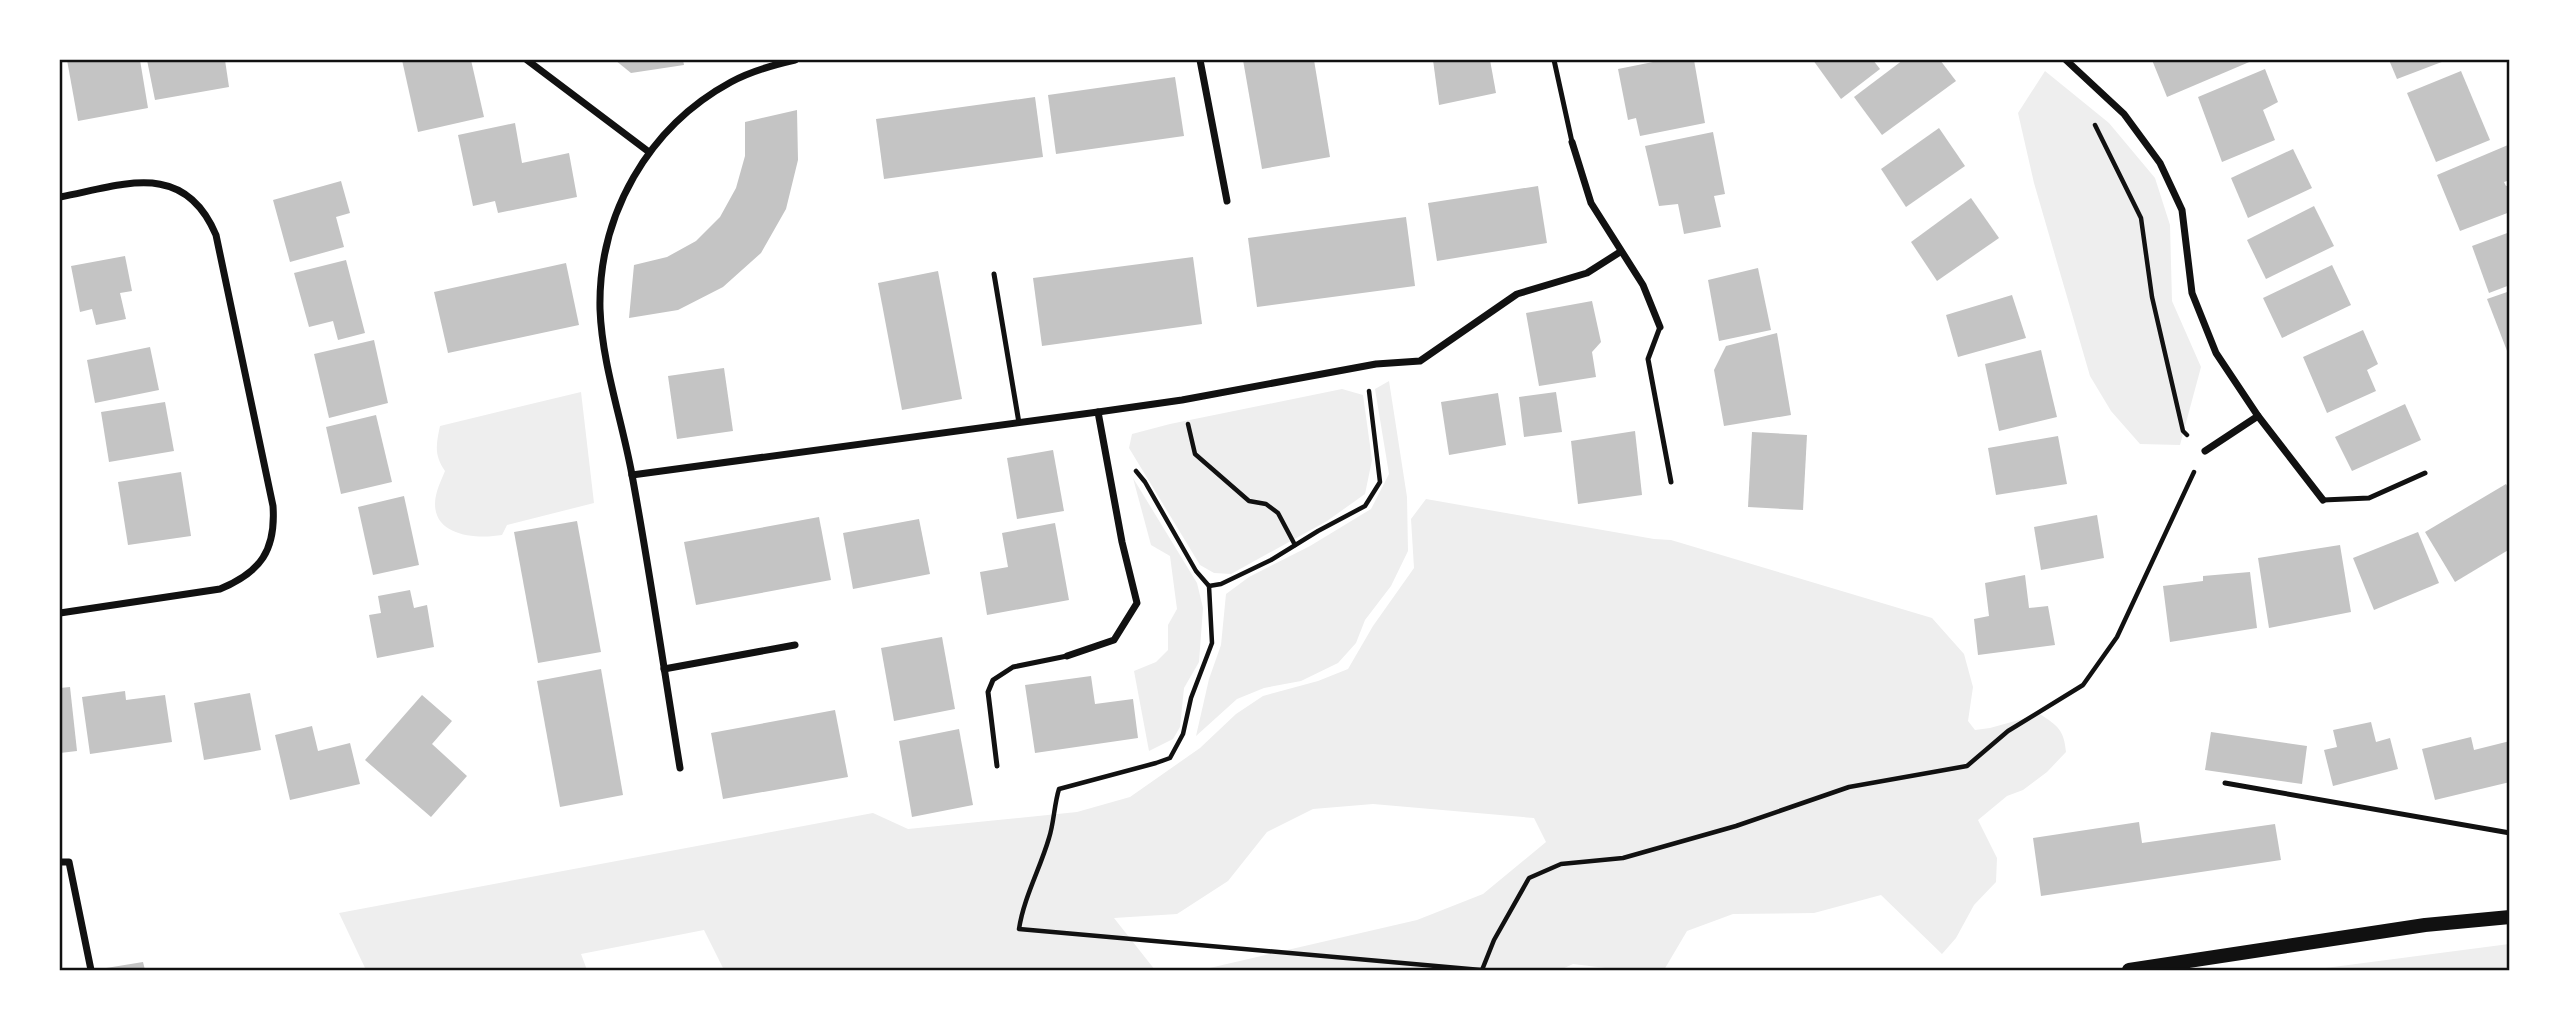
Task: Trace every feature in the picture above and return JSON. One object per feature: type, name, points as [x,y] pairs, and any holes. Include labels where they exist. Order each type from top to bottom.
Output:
[{"type":"main road","points":[[2129,971],[2425,925],[2510,917]]},
{"type":"street","points":[[527,60],[649,152]]},
{"type":"street","points":[[680,768],[632,475],[604,344],[600,311],[601,277],[616,211],[630,181],[649,152],[673,124],[701,101],[732,82],[765,67],[795,60]]},
{"type":"street","points":[[1200,60],[1227,201]]},
{"type":"street","points":[[2066,60],[2124,114],[2160,163],[2182,211],[2192,293],[2216,353],[2258,416],[2323,500]]},
{"type":"street","points":[[1572,142],[1591,203],[1643,285],[1660,327]]},
{"type":"street","points":[[60,197],[152,182],[174,187],[193,198],[207,215],[216,235],[273,506],[274,527],[269,548],[257,567],[230,585],[220,589],[60,613]]},
{"type":"street","points":[[632,475],[1182,400],[1364,366],[1420,361],[1517,294],[1587,273],[1620,252]]},
{"type":"street","points":[[1067,656],[1114,639],[1137,603],[1122,542],[1098,412]]},
{"type":"street","points":[[2205,451],[2258,416]]},
{"type":"street","points":[[664,669],[795,645]]},
{"type":"street","points":[[60,862],[69,862],[91,971]]},
{"type":"lane","points":[[1555,60],[1572,142]]},
{"type":"lane","points":[[994,274],[1019,423]]},
{"type":"lane","points":[[1660,327],[1648,359],[1671,482]]},
{"type":"lane","points":[[2323,500],[2369,498],[2425,472]]},
{"type":"lane","points":[[997,766],[988,692],[993,680],[1013,667],[1067,656]]},
{"type":"lane","points":[[2225,783],[2510,833]]},
{"type":"path","points":[[1130,465],[1145,482],[1196,571],[1209,586],[1212,643],[1191,698],[1184,734],[1170,758],[1059,789],[1052,811],[1050,836],[1023,904],[1018,929],[1481,971],[1494,940],[1529,878],[1561,864],[1636,855],[1736,826],[1849,787],[1967,766],[2008,731],[2083,684],[2117,637],[2205,451],[2183,431],[2152,298],[2141,218],[2090,115]]},
{"type":"path","points":[[1209,586],[1221,584],[1271,560],[1365,506],[1380,482],[1375,426],[1364,366]]},
{"type":"path","points":[[1182,400],[1195,453],[1249,501],[1266,504],[1278,513],[1295,545]]},
{"type":"shaded area","points":[[2045,71],[2109,123],[2155,178],[2170,225],[2172,301],[2201,367],[2180,445],[2140,444],[2111,411],[2090,376],[2034,183],[2018,113]]},
{"type":"shaded area","points":[[1389,381],[1407,497],[1408,551],[1391,586],[1365,620],[1356,643],[1338,663],[1301,681],[1264,688],[1237,699],[1196,736],[1209,679],[1221,645],[1226,594],[1249,577],[1310,546],[1371,509],[1389,474],[1375,389]]},
{"type":"shaded area","points":[[1342,389],[1363,395],[1372,460],[1365,494],[1327,521],[1231,574],[1214,573],[1200,565],[1129,448],[1132,434]]},
{"type":"shaded area","points":[[581,392],[594,503],[507,525],[502,535],[470,536],[442,523],[435,504],[445,471],[437,450],[440,426]]},
{"type":"shaded area","points":[[1133,478],[1197,583],[1203,608],[1199,662],[1184,688],[1180,727],[1173,739],[1149,751],[1134,671],[1156,662],[1168,650],[1168,625],[1177,609],[1170,556],[1151,545]]},
{"type":"shaded area","points":[[1426,499],[1671,540],[1932,618],[1964,654],[1973,687],[1968,721],[1975,730],[2040,714],[2059,729],[2064,738],[2066,752],[2047,772],[2023,790],[2007,796],[1978,820],[1997,858],[1996,882],[1974,905],[1956,938],[1942,954],[1881,895],[1814,913],[1733,914],[1687,931],[1664,970],[1614,969],[1573,964],[1560,970],[1201,970],[1417,920],[1483,894],[1546,842],[1534,818],[1373,804],[1313,809],[1267,832],[1228,881],[1177,914],[1114,918],[1155,970],[724,970],[704,930],[581,954],[587,970],[366,970],[339,913],[873,813],[908,829],[1077,812],[1130,797],[1200,748],[1236,714],[1263,696],[1318,681],[1348,669],[1373,626],[1414,568],[1411,519]]},
{"type":"shaded area","points":[[2509,944],[2509,970],[2310,970]]},
{"type":"building","points":[[67,60],[140,60],[148,108],[78,121]]},
{"type":"building","points":[[147,60],[225,60],[229,87],[155,100]]},
{"type":"building","points":[[402,60],[471,60],[484,117],[418,132]]},
{"type":"building","points":[[615,60],[683,60],[684,65],[631,73]]},
{"type":"building","points":[[1243,60],[1314,60],[1330,157],[1262,169]]},
{"type":"building","points":[[1433,60],[1490,60],[1496,93],[1439,105]]},
{"type":"building","points":[[1663,60],[1694,60],[1705,123],[1640,136],[1636,118],[1628,120],[1618,69]]},
{"type":"building","points":[[1813,60],[1873,60],[1880,69],[1841,99]]},
{"type":"building","points":[[1903,60],[1940,60],[1956,81],[1882,135],[1854,97]]},
{"type":"building","points":[[2152,60],[2254,60],[2167,97]]},
{"type":"building","points":[[2389,60],[2447,60],[2397,79]]},
{"type":"building","points":[[2265,69],[2278,102],[2263,110],[2275,140],[2222,162],[2198,97]]},
{"type":"building","points":[[2461,71],[2490,140],[2436,162],[2407,93]]},
{"type":"building","points":[[1175,77],[1184,136],[1056,154],[1048,95]]},
{"type":"building","points":[[1035,97],[1043,157],[884,179],[876,119]]},
{"type":"building","points":[[797,110],[798,160],[786,209],[761,253],[723,287],[678,310],[629,318],[634,265],[667,257],[696,241],[720,217],[736,188],[745,156],[745,122]]},
{"type":"building","points":[[515,123],[522,163],[569,153],[577,197],[498,213],[495,201],[473,206],[458,135]]},
{"type":"building","points":[[1939,128],[1965,166],[1906,207],[1881,169]]},
{"type":"building","points":[[1713,132],[1725,194],[1714,196],[1721,227],[1684,234],[1678,204],[1659,206],[1645,146]]},
{"type":"building","points":[[2508,145],[2510,180],[2504,182],[2506,186],[2510,185],[2510,212],[2460,231],[2437,175]]},
{"type":"building","points":[[2293,149],[2312,188],[2248,218],[2231,178]]},
{"type":"building","points":[[341,181],[350,213],[336,217],[344,247],[290,262],[273,200]]},
{"type":"building","points":[[1538,186],[1547,243],[1437,261],[1428,203]]},
{"type":"building","points":[[1971,198],[1999,238],[1937,281],[1911,242]]},
{"type":"building","points":[[2314,206],[2334,246],[2266,279],[2247,240]]},
{"type":"building","points":[[1406,217],[1415,286],[1257,307],[1248,238]]},
{"type":"building","points":[[2510,232],[2510,285],[2489,293],[2472,246]]},
{"type":"building","points":[[125,256],[132,291],[120,293],[126,319],[96,325],[92,309],[80,312],[71,266]]},
{"type":"building","points":[[1193,257],[1202,324],[1042,346],[1033,278]]},
{"type":"building","points":[[346,260],[365,333],[338,340],[333,321],[309,327],[294,273]]},
{"type":"building","points":[[566,263],[579,325],[448,353],[434,292]]},
{"type":"building","points":[[2332,265],[2351,305],[2282,338],[2263,298]]},
{"type":"building","points":[[1758,268],[1771,330],[1719,341],[1708,280]]},
{"type":"building","points":[[938,271],[962,399],[902,410],[878,283]]},
{"type":"building","points":[[2510,291],[2510,355],[2509,356],[2487,299]]},
{"type":"building","points":[[2012,295],[2026,338],[1958,357],[1946,315]]},
{"type":"building","points":[[1592,301],[1601,342],[1592,352],[1596,377],[1539,386],[1526,313]]},
{"type":"building","points":[[2363,330],[2378,364],[2367,370],[2376,391],[2327,413],[2303,357]]},
{"type":"building","points":[[1777,333],[1791,415],[1724,426],[1714,370],[1726,346]]},
{"type":"building","points":[[374,340],[388,403],[329,418],[314,354]]},
{"type":"building","points":[[150,347],[159,390],[95,403],[87,360]]},
{"type":"building","points":[[2041,350],[2057,417],[1999,431],[1985,364]]},
{"type":"building","points":[[724,368],[733,431],[677,439],[668,376]]},
{"type":"building","points":[[1556,392],[1562,432],[1524,437],[1519,397]]},
{"type":"building","points":[[1498,393],[1506,445],[1449,455],[1441,402]]},
{"type":"building","points":[[165,402],[174,451],[109,462],[101,412]]},
{"type":"building","points":[[2405,404],[2421,440],[2352,471],[2335,437]]},
{"type":"building","points":[[376,415],[392,482],[341,494],[326,427]]},
{"type":"building","points":[[1635,431],[1642,495],[1578,504],[1571,441]]},
{"type":"building","points":[[1752,432],[1807,435],[1803,510],[1748,507]]},
{"type":"building","points":[[2058,436],[2067,484],[1996,495],[1988,448]]},
{"type":"building","points":[[1053,450],[1064,511],[1017,519],[1007,458]]},
{"type":"building","points":[[181,472],[191,536],[128,545],[118,482]]},
{"type":"building","points":[[2506,484],[2510,491],[2510,549],[2455,582],[2425,532]]},
{"type":"building","points":[[404,496],[419,565],[373,575],[358,507]]},
{"type":"building","points":[[2097,515],[2104,558],[2041,570],[2034,527]]},
{"type":"building","points":[[819,517],[831,580],[696,605],[684,542]]},
{"type":"building","points":[[919,519],[930,574],[853,589],[843,533]]},
{"type":"building","points":[[577,521],[601,652],[538,663],[514,532]]},
{"type":"building","points":[[1055,523],[1069,600],[987,615],[980,572],[1008,567],[1002,533]]},
{"type":"building","points":[[2418,532],[2439,583],[2374,610],[2353,558]]},
{"type":"building","points":[[2340,545],[2351,612],[2269,628],[2258,558]]},
{"type":"building","points":[[2250,572],[2257,628],[2170,642],[2163,586],[2203,581],[2203,576]]},
{"type":"building","points":[[2025,575],[2029,608],[2048,606],[2055,645],[1978,655],[1974,619],[1989,616],[1985,583]]},
{"type":"building","points":[[410,590],[414,608],[427,605],[434,647],[377,658],[369,615],[381,613],[378,596]]},
{"type":"building","points":[[942,637],[955,709],[894,721],[881,648]]},
{"type":"building","points":[[601,669],[623,795],[560,807],[537,681]]},
{"type":"building","points":[[1091,676],[1095,704],[1133,699],[1138,738],[1035,753],[1025,685]]},
{"type":"building","points":[[70,687],[77,751],[60,753],[60,688]]},
{"type":"building","points":[[125,691],[126,700],[165,695],[172,742],[90,754],[82,697]]},
{"type":"building","points":[[250,693],[261,750],[204,760],[194,703]]},
{"type":"building","points":[[422,695],[452,721],[432,744],[467,776],[431,817],[365,760]]},
{"type":"building","points":[[835,710],[848,777],[723,799],[711,733]]},
{"type":"building","points":[[2371,722],[2376,742],[2390,738],[2398,769],[2333,786],[2324,750],[2337,747],[2333,730]]},
{"type":"building","points":[[312,726],[318,751],[350,743],[360,784],[290,800],[275,735]]},
{"type":"building","points":[[959,729],[973,805],[912,817],[899,741]]},
{"type":"building","points":[[2211,732],[2307,746],[2302,784],[2205,770]]},
{"type":"building","points":[[2471,737],[2474,750],[2510,741],[2510,782],[2435,800],[2422,749]]},
{"type":"building","points":[[2139,822],[2142,843],[2275,824],[2281,860],[2041,896],[2033,838]]},
{"type":"building","points":[[143,962],[145,970],[100,969]]}]
